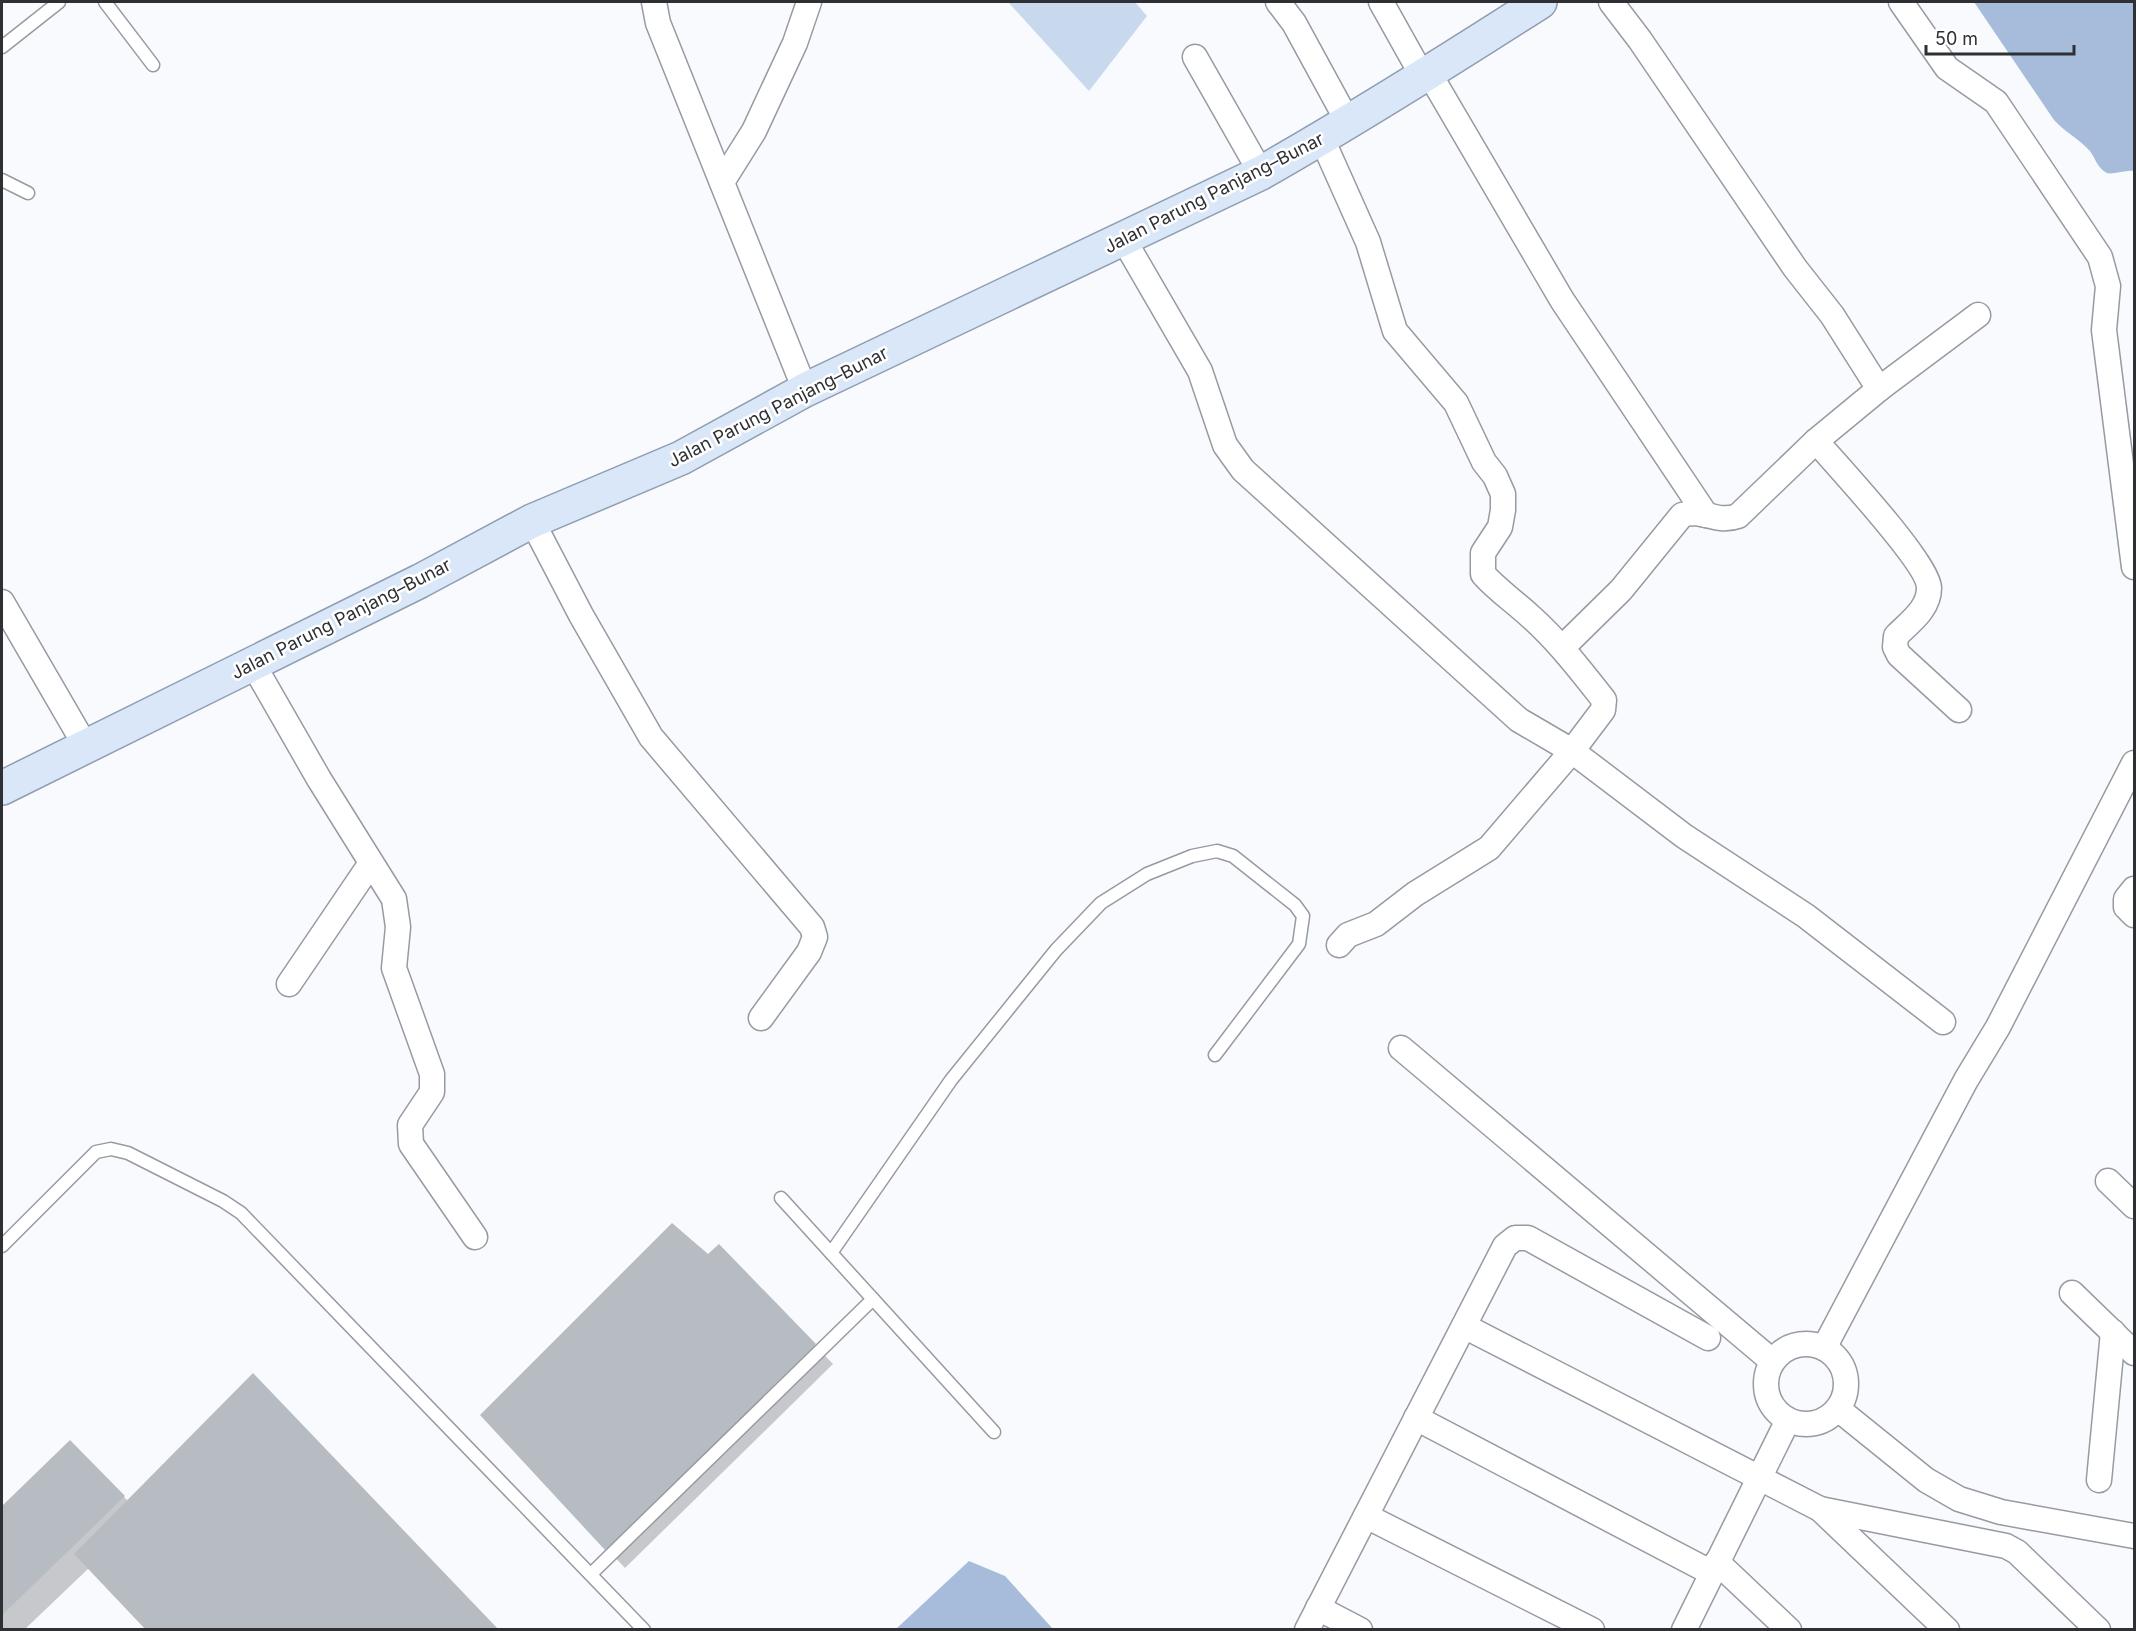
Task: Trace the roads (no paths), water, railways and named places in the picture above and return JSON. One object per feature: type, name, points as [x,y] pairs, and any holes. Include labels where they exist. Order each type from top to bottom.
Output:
[{"type":"main road","name":"Jalan Parung Panjang–Bunar","points":[[2,788],[420,581],[532,521],[681,458],[805,390],[1261,173],[1335,131],[1540,2]]},
{"type":"street","points":[[654,2],[658,23],[805,390]]},
{"type":"street","points":[[722,182],[754,131],[795,43],[809,2]]},
{"type":"street","points":[[1278,2],[1294,23],[1335,131],[1395,331],[1456,403],[1484,462],[1495,476],[1503,494],[1500,527],[1483,553],[1483,574],[1563,648],[1605,704],[1604,710],[1572,751],[1489,848],[1414,894],[1376,924],[1348,935],[1339,945]]},
{"type":"street","points":[[1381,2],[1562,300],[1706,515]]},
{"type":"street","points":[[1611,2],[1640,40],[1796,268],[1832,315],[1879,389]]},
{"type":"street","points":[[1901,2],[1947,68],[1996,102],[2100,257],[2108,286],[2104,330],[2134,567]]},
{"type":"street","points":[[1195,57],[1261,173]]},
{"type":"street","points":[[1124,240],[1200,371],[1225,445],[1243,470],[1519,720],[1572,751],[1684,836],[1806,915],[1943,1022]]},
{"type":"street","points":[[1563,648],[1621,590],[1682,515],[1694,512],[1725,520],[1738,516],[1816,441],[1879,389],[1978,315]]},
{"type":"street","points":[[1816,441],[1907,547],[1926,575],[1929,587],[1925,607],[1896,636],[1895,647],[1899,655],[1959,710]]},
{"type":"street","points":[[532,521],[580,615],[651,737],[812,927],[815,937],[809,952],[761,1018]]},
{"type":"street","points":[[2,602],[85,745]]},
{"type":"street","points":[[253,664],[319,779],[394,899],[398,927],[394,968],[432,1074],[432,1092],[410,1125],[411,1144],[475,1237]]},
{"type":"street","points":[[1824,1347],[1961,1090],[1998,1027],[2134,763]]},
{"type":"street","points":[[289,984],[371,862]]},
{"type":"street","points":[[2134,889],[2126,899],[2126,907],[2134,915]]},
{"type":"street","points":[[1401,1048],[1772,1361]]},
{"type":"street","points":[[2108,1181],[2134,1206]]},
{"type":"street","points":[[1307,1629],[1505,1246],[1515,1238],[1528,1238],[1708,1338]]},
{"type":"street","points":[[2072,1293],[2134,1353]]},
{"type":"street","points":[[1464,1326],[1820,1509],[2006,1545],[2017,1552],[2098,1629]]},
{"type":"street","points":[[2099,1480],[2113,1332]]},
{"type":"street","points":[[1810,1344],[1824,1347],[1844,1368],[1845,1396],[1838,1409],[1828,1418],[1815,1423],[1801,1424],[1788,1420],[1777,1412],[1769,1400],[1766,1387],[1767,1373],[1772,1361],[1783,1351],[1796,1345],[1810,1344]]},
{"type":"street","points":[[1838,1409],[1926,1480],[1959,1499],[2001,1512],[2134,1536]]},
{"type":"street","points":[[1416,1418],[1714,1568],[1790,1629]]},
{"type":"street","points":[[1684,1629],[1788,1420]]},
{"type":"street","points":[[1820,1509],[1947,1629]]},
{"type":"street","points":[[1366,1516],[1592,1629]]},
{"type":"street","points":[[1318,1608],[1360,1629]]},
{"type":"lane","points":[[2,47],[58,2]]},
{"type":"lane","points":[[105,2],[153,65]]},
{"type":"lane","points":[[2,180],[28,194]]},
{"type":"lane","points":[[831,1253],[951,1080],[1063,942],[1101,903],[1147,874],[1192,856],[1217,851],[1233,856],[1295,905],[1303,916],[1299,944],[1215,1055]]},
{"type":"lane","points":[[2,1246],[96,1152],[111,1149],[128,1153],[223,1201],[241,1213],[644,1629]]},
{"type":"lane","points":[[781,1198],[994,1431]]},
{"type":"lane","points":[[591,1574],[873,1299]]}]
